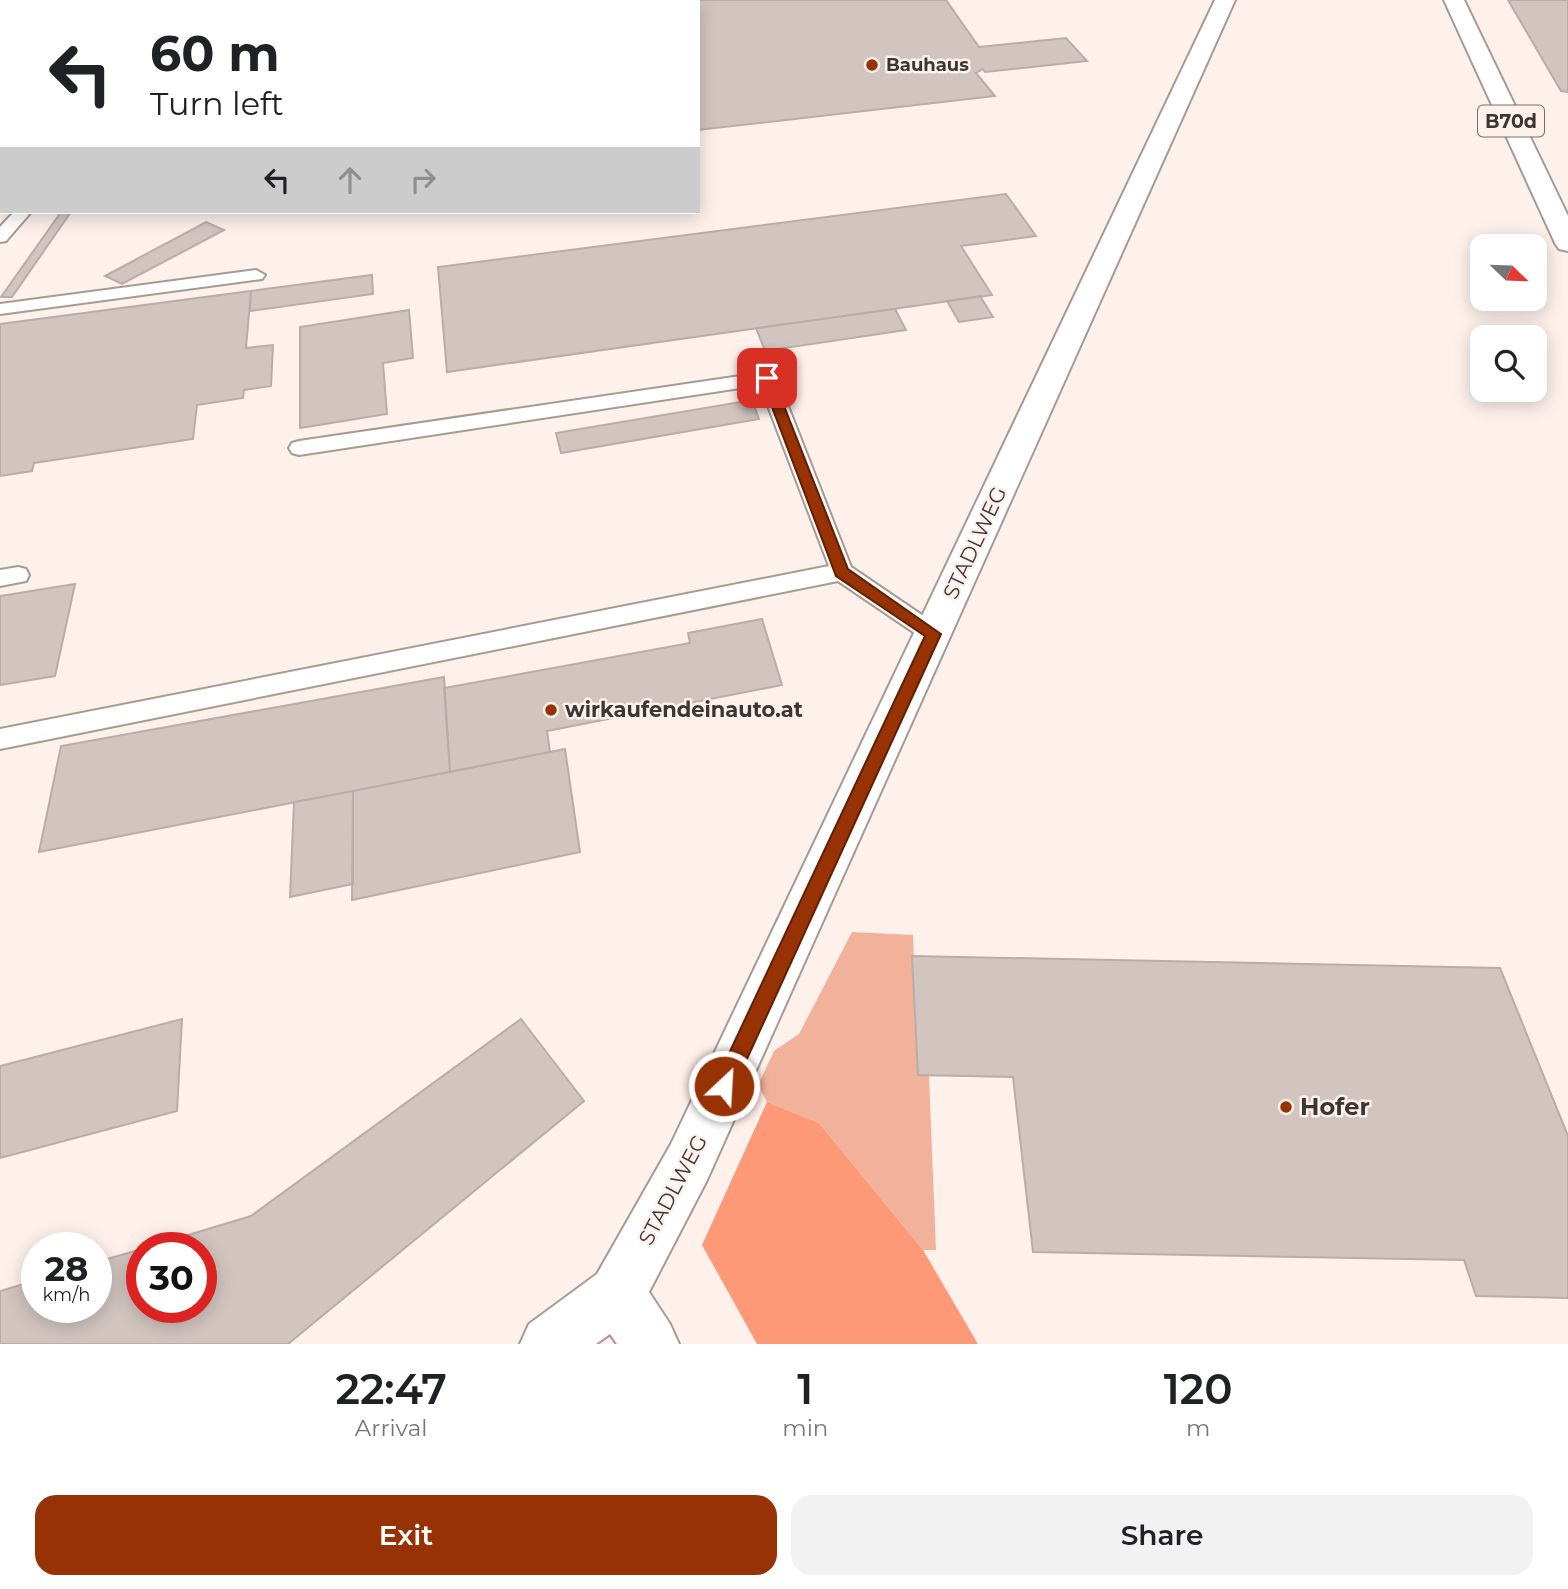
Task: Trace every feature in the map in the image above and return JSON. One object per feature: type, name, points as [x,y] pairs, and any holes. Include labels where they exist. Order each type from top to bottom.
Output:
[{"type":"street","name":"STADLWEG","points":[[617,1294],[689,1162],[1225,0]]},
{"type":"street","name":"B70d","points":[[1454,0],[1568,243]]},
{"type":"street","points":[[550,1344],[617,1294],[650,1344]]},
{"type":"lane","points":[[0,237],[21,214]]},
{"type":"lane","points":[[0,309],[256,275]]},
{"type":"lane","points":[[299,448],[767,378],[842,572],[933,634]]},
{"type":"lane","points":[[0,738],[842,572]]},
{"type":"shaded area","points":[[852,932],[913,935],[918,1075],[929,1076],[936,1250],[923,1250],[819,1123],[767,1102],[758,1085],[774,1051],[799,1034]]},
{"type":"shaded area","points":[[767,1102],[819,1123],[923,1250],[978,1344],[757,1344],[702,1245]]},
{"type":"building","name":"Bauhaus","points":[[700,0],[946,0],[979,47],[1066,38],[1087,61],[985,72],[983,69],[976,73],[995,96],[700,130]]},
{"type":"building","points":[[1508,0],[1568,0],[1568,92],[1561,91]]},
{"type":"building","points":[[1006,194],[1036,236],[961,246],[992,295],[447,372],[438,267]]},
{"type":"building","points":[[60,214],[70,214],[12,297],[1,297]]},
{"type":"building","points":[[206,222],[224,230],[122,284],[105,276]]},
{"type":"building","points":[[372,275],[373,294],[250,311],[251,291]]},
{"type":"building","points":[[251,291],[246,348],[273,345],[271,386],[244,390],[243,398],[197,405],[193,439],[34,463],[32,471],[0,476],[0,324]]},
{"type":"building","points":[[980,296],[993,317],[959,322],[947,301]]},
{"type":"building","points":[[895,309],[906,330],[765,351],[756,328]]},
{"type":"building","points":[[409,310],[413,358],[383,363],[387,414],[300,428],[300,327]]},
{"type":"building","points":[[752,400],[759,419],[561,453],[556,433]]},
{"type":"building","points":[[75,584],[55,676],[0,685],[0,596]]},
{"type":"building","name":"wirkaufendeinauto.at","points":[[762,619],[782,685],[547,731],[550,752],[450,772],[444,688],[690,643],[688,633]]},
{"type":"building","points":[[444,677],[450,772],[39,852],[61,746]]},
{"type":"building","points":[[565,749],[580,852],[352,900],[353,791]]},
{"type":"building","points":[[353,791],[353,884],[290,897],[294,802]]},
{"type":"building","name":"Hofer","points":[[912,956],[1500,968],[1568,1136],[1568,1298],[1476,1296],[1464,1260],[1033,1252],[1013,1077],[918,1075]]},
{"type":"building","points":[[182,1019],[177,1111],[0,1158],[0,1066]]},
{"type":"building","points":[[521,1019],[584,1101],[288,1344],[0,1344],[0,1291],[21,1285],[21,1323],[112,1323],[112,1257],[126,1254],[126,1323],[217,1323],[217,1232],[198,1232],[251,1216]]},
{"type":"place","name":"Bauhaus","points":[[872,65]]},
{"type":"place","name":"wirkaufendeinauto.at","points":[[551,710]]},
{"type":"place","name":"Hofer","points":[[1286,1107]]},
{"type":"route","points":[[724,1086],[933,634],[842,572],[767,378]]}]
